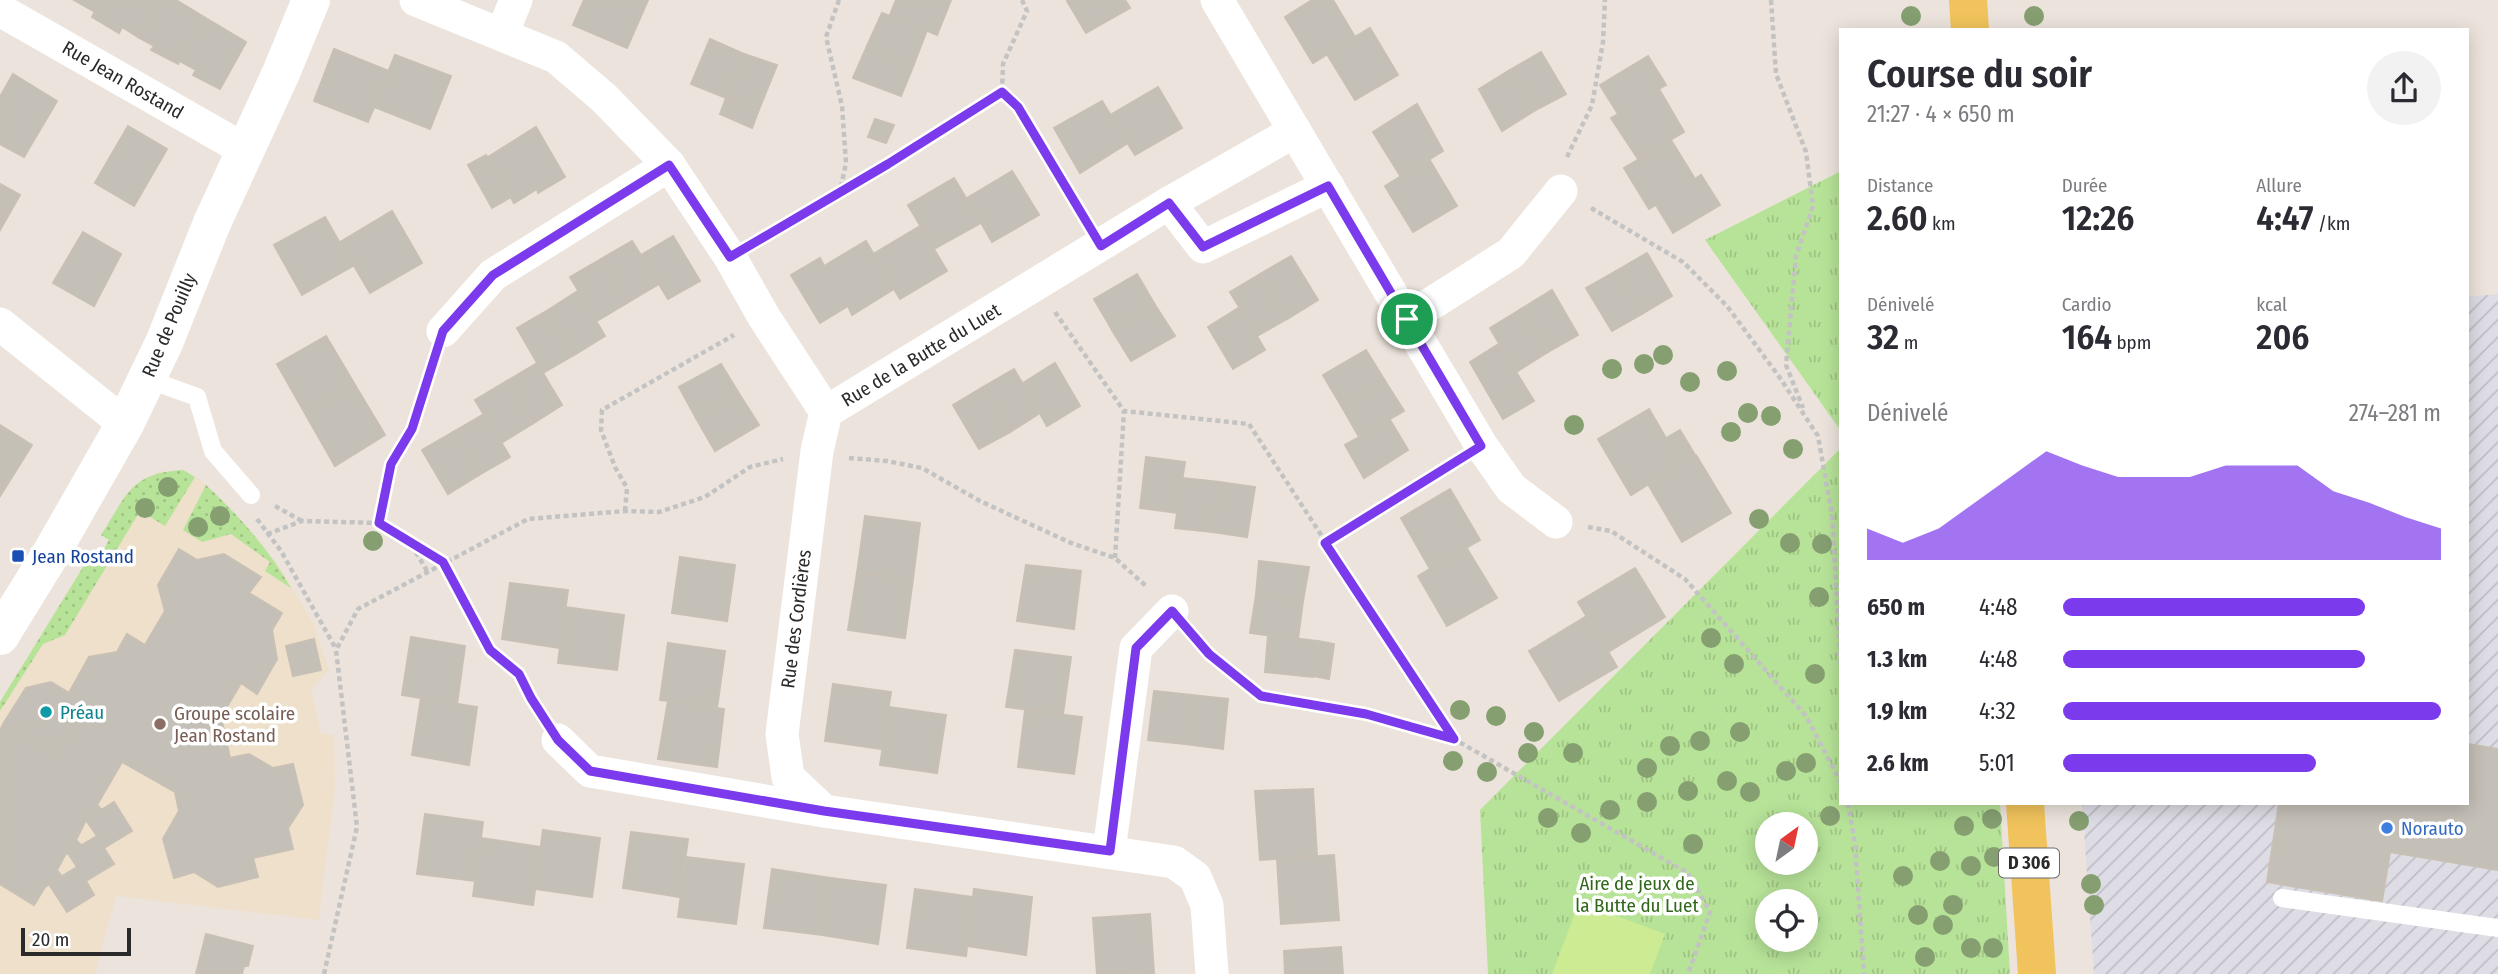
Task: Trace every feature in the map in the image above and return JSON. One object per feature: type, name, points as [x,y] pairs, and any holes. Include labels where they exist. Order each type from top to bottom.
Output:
[{"type":"main road","points":[[1968,0],[1970,28]]},
{"type":"main road","name":"D 306","points":[[2025,805],[2037,974]]},
{"type":"street","name":"Rue de la Butte du Luet","points":[[416,0],[556,57],[604,98],[669,165],[730,257],[764,317],[826,412],[1169,203],[1295,131]]},
{"type":"street","points":[[502,34],[516,0]]},
{"type":"street","points":[[1217,0],[1481,446],[1511,488],[1556,522]]},
{"type":"street","name":"Rue de Pouilly","points":[[0,636],[53,550],[148,379],[307,1]]},
{"type":"street","name":"Rue Jean Rostand","points":[[0,10],[246,150]]},
{"type":"street","points":[[443,331],[493,275],[669,165]]},
{"type":"street","points":[[1169,203],[1203,247],[1328,186]]},
{"type":"street","points":[[1407,319],[1511,253],[1561,191]]},
{"type":"street","points":[[0,324],[125,424]]},
{"type":"street","name":"Rue des Cordières","points":[[824,811],[788,777],[782,734],[817,451],[826,412]]},
{"type":"street","points":[[1110,851],[1136,648],[1172,611]]},
{"type":"street","points":[[558,740],[590,771],[824,811],[1174,862],[1195,877],[1207,905],[1212,974]]},
{"type":"lane","points":[[148,379],[197,397],[213,451],[251,495]]},
{"type":"lane","points":[[2282,898],[2498,928]]},
{"type":"path","points":[[839,0],[827,37],[842,106],[846,163],[840,192]]},
{"type":"path","points":[[1022,0],[1027,11],[1003,64],[1002,92],[1018,107],[1101,246]]},
{"type":"path","points":[[1605,0],[1604,42],[1592,105],[1569,151],[1561,191],[1683,262],[1727,306],[1780,378],[1818,436],[1832,514],[1839,635]]},
{"type":"path","points":[[1771,0],[1776,74],[1806,152],[1813,206],[1796,256],[1786,365],[1807,419]]},
{"type":"path","points":[[730,257],[1002,92]]},
{"type":"path","points":[[1037,285],[1124,411],[1115,558]]},
{"type":"path","points":[[625,511],[627,488],[615,467],[601,430],[602,410],[764,317]]},
{"type":"path","points":[[379,523],[391,464],[412,429],[443,331]]},
{"type":"path","points":[[1124,411],[1249,424],[1454,739]]},
{"type":"path","points":[[1325,543],[1481,446]]},
{"type":"path","points":[[336,650],[358,609],[528,519],[625,511],[659,512],[705,498],[750,467],[817,451],[922,468],[981,501],[1059,538],[1115,558],[1172,611],[1209,654],[1261,696],[1366,714],[1454,739],[1688,873],[1710,912],[1688,974]]},
{"type":"path","points":[[251,495],[246,504],[297,578],[336,650],[357,827],[324,974]]},
{"type":"path","points":[[267,534],[302,521],[379,523],[443,562],[490,650],[519,674],[558,740]]},
{"type":"path","points":[[1556,522],[1611,531],[1685,579],[1806,716],[1839,779]]},
{"type":"path","points":[[408,539],[427,571]]},
{"type":"path","points":[[1848,805],[1855,844],[1864,974]]},
{"type":"shaded area","points":[[2498,294],[2498,974],[2094,974],[2082,805],[2469,805],[2469,297]]},
{"type":"shaded area","name":"Groupe scolaire Jean Rostand","points":[[183,470],[201,480],[223,501],[280,568],[314,624],[329,670],[311,690],[321,733],[334,735],[335,786],[319,920],[116,896],[95,974],[0,974],[0,702],[93,551],[101,555],[109,540],[101,535],[131,488],[158,472]]},
{"type":"green space","points":[[1839,172],[1839,428],[1705,240]]},
{"type":"green space","name":"Aire de jeux de la Butte du Luet","points":[[1839,450],[1839,805],[2000,805],[2010,974],[1488,974],[1480,810]]},
{"type":"green space","points":[[183,470],[195,477],[165,526],[140,511],[65,635],[43,644],[0,711],[0,702],[93,551],[101,555],[109,540],[101,535],[124,498],[141,481],[151,476]]},
{"type":"green space","points":[[206,485],[253,534],[291,588],[265,571],[270,562],[231,534],[202,542],[183,530]]},
{"type":"green space","points":[[1579,902],[1665,934],[1650,974],[1552,974]]},
{"type":"building","points":[[74,0],[102,0],[95,12]]},
{"type":"building","points":[[102,0],[159,0],[138,37],[122,27],[119,33],[92,17]]},
{"type":"building","points":[[159,0],[176,0],[204,17],[178,64],[151,50],[154,46],[138,37]]},
{"type":"building","points":[[584,0],[648,0],[627,48],[573,25]]},
{"type":"building","points":[[896,0],[951,0],[937,35],[890,15]]},
{"type":"building","points":[[1125,0],[1130,8],[1086,33],[1067,1]]},
{"type":"building","points":[[1312,0],[1333,0],[1355,37],[1313,63],[1285,17]]},
{"type":"building","points":[[882,13],[927,30],[914,64],[867,46]]},
{"type":"building","points":[[204,17],[246,42],[220,89],[193,75],[196,70],[180,61]]},
{"type":"building","points":[[1370,28],[1398,75],[1355,100],[1327,54]]},
{"type":"building","points":[[710,39],[744,54],[726,98],[691,84]]},
{"type":"building","points":[[867,46],[914,64],[901,96],[853,78]]},
{"type":"building","points":[[334,49],[389,71],[368,122],[314,101]]},
{"type":"building","points":[[1541,52],[1566,94],[1534,111],[1510,70]]},
{"type":"building","points":[[744,54],[777,65],[758,112],[726,98]]},
{"type":"building","points":[[395,55],[451,76],[430,129],[374,107]]},
{"type":"building","points":[[1648,56],[1666,85],[1659,89],[1684,132],[1638,159],[1611,118],[1618,114],[1600,85]]},
{"type":"building","points":[[1510,70],[1534,111],[1502,131],[1479,89]]},
{"type":"building","points":[[13,74],[57,101],[24,157],[0,144],[0,97]]},
{"type":"building","points":[[1158,87],[1182,128],[1135,155],[1110,115]]},
{"type":"building","points":[[726,98],[758,112],[752,128],[720,114]]},
{"type":"building","points":[[1102,101],[1128,143],[1080,173],[1054,128]]},
{"type":"building","points":[[1417,104],[1443,151],[1401,177],[1373,132]]},
{"type":"building","points":[[875,119],[894,125],[886,143],[868,137]]},
{"type":"building","points":[[128,126],[167,149],[134,206],[95,183]]},
{"type":"building","points":[[536,127],[565,177],[514,203],[488,157]]},
{"type":"building","points":[[1671,140],[1695,179],[1701,175],[1720,205],[1673,233],[1656,205],[1649,209],[1624,168]]},
{"type":"building","points":[[486,155],[511,197],[492,208],[468,165]]},
{"type":"building","points":[[1429,159],[1457,206],[1413,232],[1385,186]]},
{"type":"building","points":[[1012,171],[1039,215],[992,242],[967,198]]},
{"type":"building","points":[[954,178],[981,223],[934,249],[908,205]]},
{"type":"building","points":[[0,184],[20,195],[0,230]]},
{"type":"building","points":[[392,211],[422,263],[370,293],[340,242]]},
{"type":"building","points":[[325,217],[353,266],[302,295],[274,245]]},
{"type":"building","points":[[920,226],[947,271],[900,299],[873,254]]},
{"type":"building","points":[[83,232],[121,254],[94,306],[53,283]]},
{"type":"building","points":[[673,236],[700,281],[668,299],[641,255]]},
{"type":"building","points":[[632,241],[659,284],[627,303],[601,259]]},
{"type":"building","points":[[866,241],[894,289],[852,315],[848,306],[820,323],[791,275],[820,258],[824,266]]},
{"type":"building","points":[[1647,253],[1672,296],[1642,314],[1616,271]]},
{"type":"building","points":[[1291,256],[1318,300],[1287,319],[1260,274]]},
{"type":"building","points":[[601,259],[627,303],[597,321],[570,277]]},
{"type":"building","points":[[1616,271],[1642,314],[1612,331],[1586,288]]},
{"type":"building","points":[[1137,274],[1155,305],[1112,330],[1094,299]]},
{"type":"building","points":[[1260,274],[1287,319],[1257,336],[1230,292]]},
{"type":"building","points":[[1552,290],[1578,335],[1548,352],[1521,309]]},
{"type":"building","points":[[578,291],[605,336],[574,355],[548,310]]},
{"type":"building","points":[[1155,305],[1175,336],[1131,361],[1112,330]]},
{"type":"building","points":[[1240,307],[1265,350],[1233,369],[1208,327]]},
{"type":"building","points":[[1521,309],[1548,352],[1516,372],[1490,328]]},
{"type":"building","points":[[548,310],[574,355],[543,373],[517,328]]},
{"type":"building","points":[[326,336],[355,385],[306,415],[277,364]]},
{"type":"building","points":[[1499,344],[1524,385],[1493,402],[1470,362]]},
{"type":"building","points":[[1366,350],[1385,381],[1342,407],[1323,375]]},
{"type":"building","points":[[537,363],[562,405],[532,424],[507,381]]},
{"type":"building","points":[[1055,363],[1080,406],[1047,426],[1023,383]]},
{"type":"building","points":[[721,364],[738,392],[696,418],[679,387]]},
{"type":"building","points":[[1014,369],[1040,413],[1010,432],[983,387]]},
{"type":"building","points":[[507,381],[532,424],[501,443],[475,400]]},
{"type":"building","points":[[1385,381],[1404,411],[1359,437],[1342,407]]},
{"type":"building","points":[[355,385],[385,435],[335,466],[306,415]]},
{"type":"building","points":[[1524,385],[1534,401],[1503,419],[1493,402]]},
{"type":"building","points":[[983,387],[1010,432],[979,449],[953,405]]},
{"type":"building","points":[[738,392],[759,425],[715,451],[696,418]]},
{"type":"building","points":[[1649,409],[1681,464],[1631,495],[1598,439]]},
{"type":"building","points":[[484,414],[510,457],[479,475],[453,432]]},
{"type":"building","points":[[1390,420],[1408,450],[1364,478],[1345,445]]},
{"type":"building","points":[[0,425],[32,445],[0,496]]},
{"type":"building","points":[[1680,430],[1695,455],[1681,464],[1666,438]]},
{"type":"building","points":[[453,432],[479,475],[448,494],[422,450]]},
{"type":"building","points":[[1696,455],[1731,513],[1682,542],[1648,484]]},
{"type":"building","points":[[1146,457],[1185,462],[1177,513],[1140,508]]},
{"type":"building","points":[[1182,478],[1219,482],[1212,532],[1175,528]]},
{"type":"building","points":[[1219,482],[1255,487],[1247,537],[1212,532]]},
{"type":"building","points":[[1450,489],[1480,540],[1430,569],[1401,518]]},
{"type":"building","points":[[865,516],[920,523],[913,579],[857,573]]},
{"type":"building","points":[[1466,547],[1497,598],[1447,626],[1418,576]]},
{"type":"building","points":[[179,549],[197,560],[224,554],[261,577],[249,593],[282,613],[272,630],[277,659],[257,694],[241,683],[221,717],[230,758],[249,754],[273,768],[293,764],[303,805],[288,828],[293,849],[253,858],[258,877],[218,887],[194,872],[174,878],[163,839],[179,811],[175,792],[122,762],[97,805],[102,810],[86,820],[76,840],[81,845],[65,855],[57,870],[62,877],[45,887],[34,905],[0,884],[0,730],[5,721],[55,753],[86,703],[69,693],[89,657],[117,652],[127,634],[145,645],[165,611],[158,585]]},
{"type":"building","points":[[680,557],[735,565],[727,621],[672,613]]},
{"type":"building","points":[[1259,561],[1309,567],[1303,601],[1256,595]]},
{"type":"building","points":[[1026,565],[1081,571],[1074,629],[1017,621]]},
{"type":"building","points":[[1635,568],[1665,617],[1608,652],[1578,602]]},
{"type":"building","points":[[857,573],[913,579],[905,638],[848,630]]},
{"type":"building","points":[[510,583],[568,590],[560,648],[502,639]]},
{"type":"building","points":[[1256,595],[1303,601],[1298,639],[1250,633]]},
{"type":"building","points":[[565,607],[624,615],[617,670],[558,663]]},
{"type":"building","points":[[1587,616],[1617,667],[1559,701],[1529,651]]},
{"type":"building","points":[[1268,635],[1318,641],[1313,677],[1265,672]]},
{"type":"building","points":[[411,637],[465,646],[457,704],[402,695]]},
{"type":"building","points":[[314,639],[321,670],[293,676],[286,646]]},
{"type":"building","points":[[1318,641],[1334,644],[1329,679],[1313,676]]},
{"type":"building","points":[[668,643],[725,651],[717,708],[660,700]]},
{"type":"building","points":[[1015,650],[1071,657],[1063,714],[1006,707]]},
{"type":"building","name":"Préau","points":[[51,682],[86,703],[55,753],[5,721],[26,688]]},
{"type":"building","points":[[833,684],[891,692],[882,749],[825,741]]},
{"type":"building","points":[[1154,691],[1191,695],[1184,744],[1148,740]]},
{"type":"building","points":[[1191,695],[1228,699],[1223,749],[1184,744]]},
{"type":"building","points":[[421,698],[477,707],[469,765],[412,755]]},
{"type":"building","points":[[668,701],[724,709],[717,767],[658,759]]},
{"type":"building","points":[[889,707],[946,715],[937,773],[880,765]]},
{"type":"building","points":[[1025,710],[1082,717],[1074,774],[1018,767]]},
{"type":"building","points":[[22,720],[33,727],[28,735],[16,728]]},
{"type":"building","name":"Norauto","points":[[2469,744],[2498,749],[2498,870],[2390,852],[2382,901],[2267,882],[2279,805],[2469,805]]},
{"type":"building","points":[[1313,789],[1317,856],[1260,860],[1255,791]]},
{"type":"building","points":[[114,802],[132,831],[104,848],[114,864],[86,881],[94,895],[67,912],[49,884],[77,867],[68,853],[97,836],[86,820]]},
{"type":"building","points":[[425,814],[483,822],[475,881],[417,874]]},
{"type":"building","points":[[543,830],[600,838],[592,897],[535,889]]},
{"type":"building","points":[[631,832],[688,839],[680,897],[623,888]]},
{"type":"building","points":[[481,838],[541,847],[533,905],[473,896]]},
{"type":"building","points":[[1334,855],[1339,920],[1281,924],[1277,859]]},
{"type":"building","points":[[686,857],[744,864],[736,924],[678,917]]},
{"type":"building","points":[[772,869],[831,878],[822,935],[764,928]]},
{"type":"building","points":[[831,878],[886,885],[878,944],[822,935]]},
{"type":"building","points":[[915,889],[973,897],[966,956],[907,948]]},
{"type":"building","points":[[974,889],[1032,897],[1026,955],[967,946]]},
{"type":"building","points":[[1150,914],[1154,973],[1097,974],[1093,918]]},
{"type":"building","points":[[206,934],[253,946],[248,966],[244,966],[242,974],[196,974]]},
{"type":"building","points":[[1341,947],[1343,974],[1285,974],[1284,951]]},
{"type":"place","name":"Jean Rostand","points":[[18,556]]},
{"type":"place","name":"Préau","points":[[46,712]]},
{"type":"place","name":"Groupe scolaire Jean Rostand","points":[[160,724]]},
{"type":"place","name":"Norauto","points":[[2387,828]]},
{"type":"route","points":[[1002,92],[1018,107],[1101,246],[1169,203],[1203,247],[1328,186],[1407,319],[1481,446],[1325,543],[1454,739],[1366,714],[1261,696],[1209,654],[1172,611],[1136,648],[1110,851],[824,811],[590,771],[558,740],[519,674],[490,650],[443,562],[379,523],[391,464],[412,429],[443,331],[493,275],[669,165],[730,257],[888,164],[1002,92]]}]
